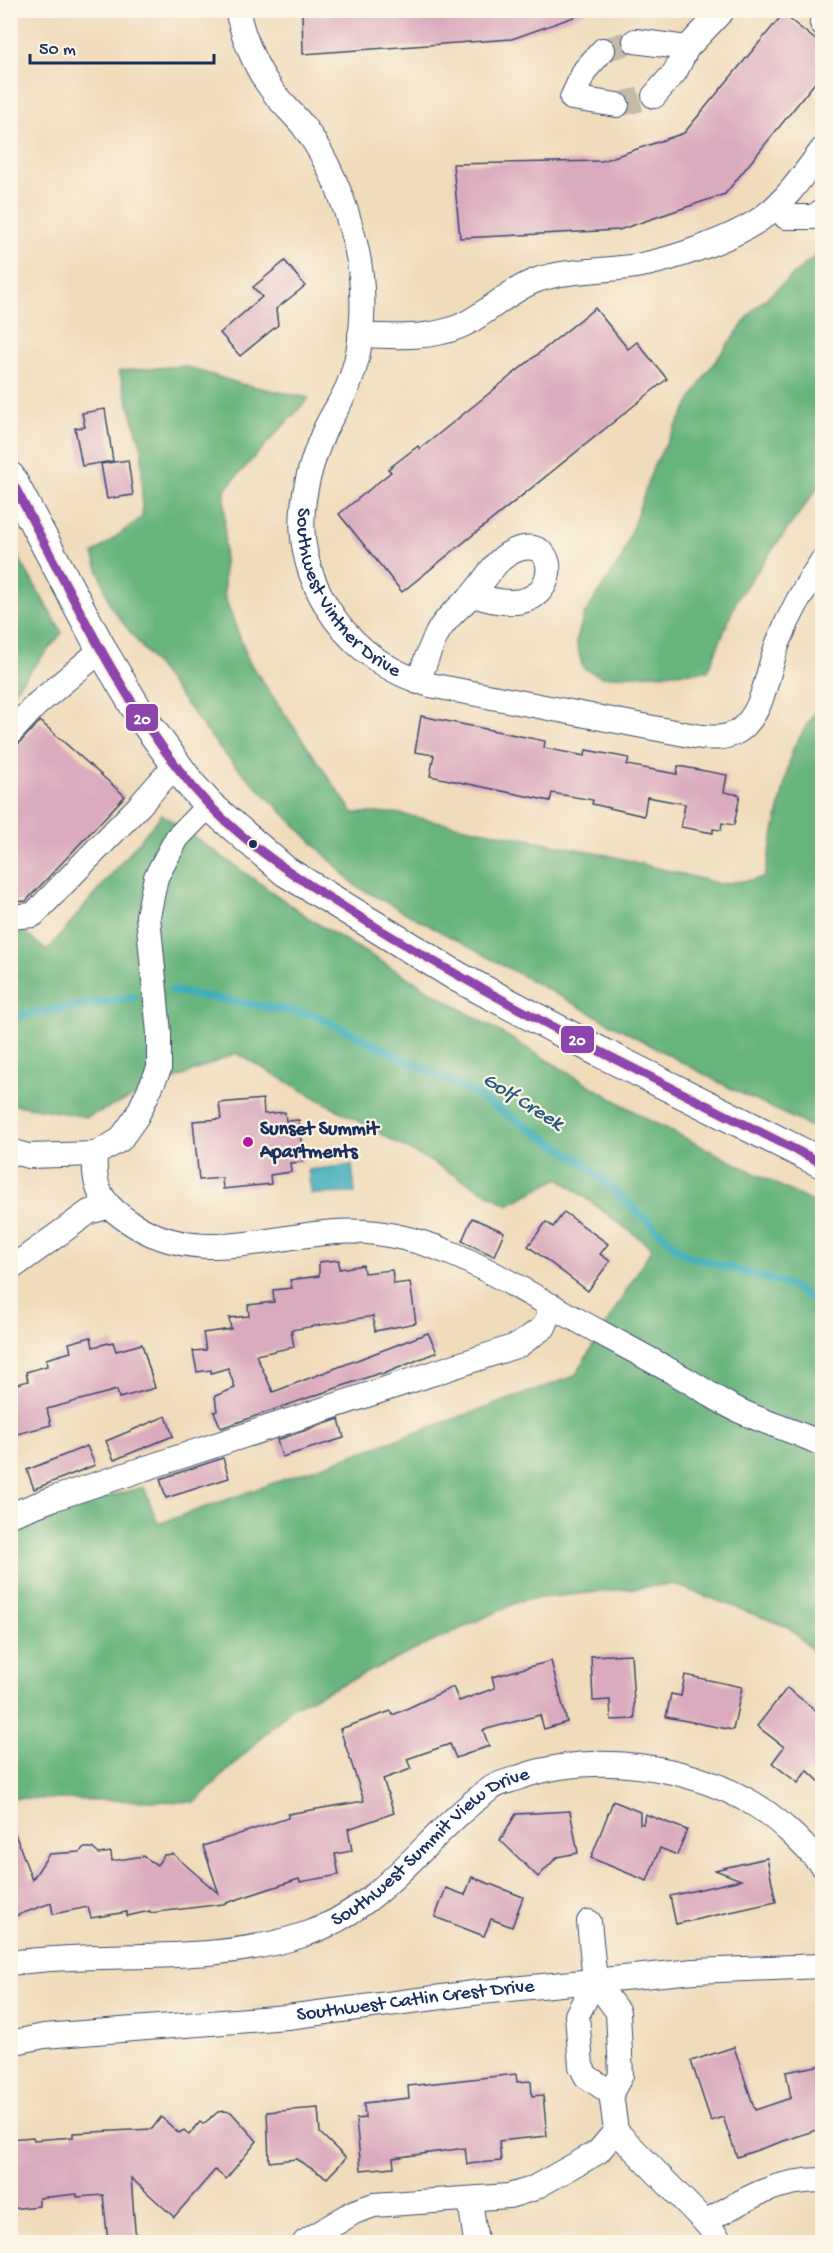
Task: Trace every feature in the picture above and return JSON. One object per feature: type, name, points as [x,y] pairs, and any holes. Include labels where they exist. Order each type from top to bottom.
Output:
[{"type":"main road","points":[[10,477],[102,650],[141,716],[191,785],[209,805],[285,871],[458,977],[600,1052],[822,1163]]},
{"type":"street","name":"Southwest Vintner Drive","points":[[237,10],[242,32],[262,75],[303,125],[327,164],[341,198],[357,249],[364,301],[360,335],[349,385],[324,432],[309,470],[300,514],[304,552],[318,594],[347,636],[371,658],[396,673],[418,682],[695,736],[726,737],[743,727],[756,712],[778,643],[797,601],[822,561]]},
{"type":"street","points":[[654,96],[675,72],[687,48],[723,10]]},
{"type":"street","points":[[635,41],[687,48]]},
{"type":"street","points":[[603,50],[585,70],[572,98],[617,105]]},
{"type":"street","points":[[360,335],[394,337],[429,334],[451,329],[474,320],[520,287],[540,279],[639,266],[732,235],[766,216],[788,194],[822,150]]},
{"type":"street","points":[[786,217],[813,217],[822,211]]},
{"type":"street","points":[[418,682],[437,632],[473,595]]},
{"type":"street","points":[[10,733],[36,705],[102,650]]},
{"type":"street","points":[[10,917],[33,915],[139,806],[177,763]]},
{"type":"street","points":[[10,1151],[28,1156],[95,1154],[120,1140],[137,1116],[159,1069],[159,1033],[148,916],[156,877],[177,838],[209,805]]},
{"type":"street","points":[[95,1154],[93,1177],[107,1207],[136,1227],[165,1239],[207,1248],[253,1245],[350,1232],[377,1233],[427,1244],[477,1263],[737,1410],[822,1443]]},
{"type":"street","points":[[10,1269],[88,1212],[107,1207]]},
{"type":"street","points":[[10,1515],[519,1345],[544,1327],[553,1306]]},
{"type":"street","name":"Southwest Summit View Drive","points":[[10,1963],[187,1955],[261,1946],[304,1934],[346,1915],[376,1896],[406,1868],[446,1824],[493,1787],[543,1769],[602,1763],[631,1765],[710,1784],[752,1803],[790,1830],[822,1865]]},
{"type":"street","points":[[589,1922],[595,1981],[618,2012],[621,2075],[610,2093],[616,2131],[705,2222],[721,2242]]},
{"type":"street","name":"Southwest Catlin Crest Drive","points":[[10,2043],[44,2036],[287,2017],[481,1992],[694,1971],[822,1966]]},
{"type":"street","points":[[595,1981],[577,2015],[581,2066],[586,2076],[610,2093]]},
{"type":"street","points":[[305,2242],[354,2212],[374,2205],[393,2202],[470,2200],[508,2196],[532,2189],[598,2152],[616,2131]]},
{"type":"street","points":[[705,2222],[759,2191],[782,2184],[822,2181]]},
{"type":"street","points":[[470,2200],[476,2242]]},
{"type":"green space","points":[[822,250],[822,482],[738,597],[708,671],[602,677],[583,668],[576,642],[584,615],[622,558],[654,465],[706,374],[755,308]]},
{"type":"green space","points":[[183,366],[241,384],[309,398],[225,489],[224,595],[249,662],[353,813],[395,813],[607,855],[720,884],[764,878],[792,750],[822,700],[822,1132],[728,1087],[356,886],[225,755],[111,607],[93,554],[142,517],[142,449],[119,371]]},
{"type":"green space","points":[[11,544],[62,633],[10,694]]},
{"type":"green space","points":[[162,814],[316,923],[645,1118],[822,1207],[822,1659],[788,1627],[673,1584],[522,1600],[293,1707],[195,1802],[11,1798],[11,1530],[29,1518],[144,1487],[158,1524],[575,1376],[652,1248],[559,1178],[508,1205],[236,1053],[87,1117],[11,1104],[10,920],[47,951]]},
{"type":"water","points":[[352,1165],[355,1193],[311,1194],[308,1170]]},
{"type":"building","points":[[302,10],[585,10],[585,13],[512,39],[303,54]]},
{"type":"building","points":[[783,14],[822,45],[822,74],[725,194],[619,230],[460,238],[453,164],[602,161],[684,133]]},
{"type":"building","points":[[285,261],[305,286],[276,309],[278,325],[240,356],[220,333],[262,297],[253,287]]},
{"type":"building","points":[[595,308],[628,349],[637,342],[667,379],[402,592],[339,514],[391,472],[388,469],[418,446],[420,449]]},
{"type":"building","points":[[105,409],[113,461],[82,466],[75,428],[85,427],[82,413]]},
{"type":"building","points":[[128,460],[133,495],[107,499],[101,464]]},
{"type":"building","points":[[421,716],[545,741],[544,748],[585,756],[586,750],[629,758],[627,765],[677,774],[678,766],[727,775],[724,792],[740,795],[734,825],[722,823],[721,830],[713,829],[713,833],[681,827],[685,804],[647,797],[644,816],[592,804],[593,800],[552,793],[550,801],[430,776],[434,755],[415,752]]},
{"type":"building","points":[[40,721],[125,796],[26,901],[13,902],[10,901],[10,753]]},
{"type":"building","name":"Sunset Summit Apartments","points":[[263,1099],[264,1114],[285,1112],[286,1121],[299,1120],[303,1162],[290,1163],[291,1172],[270,1175],[271,1184],[223,1189],[222,1178],[199,1180],[193,1121],[221,1119],[219,1103]]},
{"type":"building","points":[[564,1212],[608,1244],[600,1254],[610,1261],[588,1291],[528,1246],[546,1222],[553,1227]]},
{"type":"building","points":[[472,1218],[504,1232],[494,1256],[462,1241]]},
{"type":"building","points":[[339,1260],[339,1269],[363,1265],[364,1273],[392,1270],[394,1284],[410,1282],[416,1323],[375,1331],[373,1316],[291,1330],[294,1347],[256,1355],[273,1392],[428,1333],[437,1352],[381,1375],[380,1373],[221,1428],[214,1412],[217,1411],[215,1396],[235,1388],[228,1368],[211,1373],[211,1370],[197,1372],[193,1351],[206,1350],[203,1333],[231,1329],[229,1318],[249,1316],[248,1305],[274,1302],[273,1290],[292,1288],[290,1280],[319,1276],[319,1262]]},
{"type":"building","points":[[91,1337],[93,1347],[113,1342],[116,1351],[142,1344],[155,1388],[119,1398],[117,1390],[47,1409],[51,1425],[10,1436],[10,1386],[28,1381],[26,1372],[47,1366],[46,1359],[71,1352],[69,1343]]},
{"type":"building","points":[[166,1416],[173,1436],[114,1460],[106,1441]]},
{"type":"building","points":[[339,1419],[344,1438],[282,1457],[277,1440]]},
{"type":"building","points":[[87,1446],[95,1465],[34,1489],[27,1470]]},
{"type":"building","points":[[223,1458],[229,1478],[166,1498],[160,1479]]},
{"type":"building","points":[[631,1654],[635,1719],[611,1720],[610,1700],[593,1701],[591,1656]]},
{"type":"building","points":[[551,1661],[567,1722],[544,1729],[540,1715],[483,1730],[489,1746],[456,1758],[450,1744],[407,1759],[411,1769],[383,1779],[394,1813],[348,1829],[352,1851],[335,1854],[339,1875],[300,1882],[299,1879],[223,1904],[150,1913],[150,1911],[127,1916],[127,1912],[91,1918],[88,1907],[53,1914],[51,1903],[10,1918],[10,1828],[13,1828],[32,1880],[49,1854],[80,1852],[83,1848],[92,1848],[99,1854],[111,1852],[112,1861],[143,1856],[157,1865],[164,1855],[173,1854],[219,1894],[203,1846],[288,1818],[288,1814],[364,1801],[340,1729],[391,1711],[393,1715],[453,1687],[459,1701],[495,1688],[492,1677]]},
{"type":"building","points":[[685,1675],[742,1687],[733,1730],[666,1717],[671,1694],[681,1696]]},
{"type":"building","points":[[787,1688],[822,1715],[822,1784],[807,1770],[798,1783],[772,1763],[784,1747],[757,1726]]},
{"type":"building","points":[[613,1801],[640,1812],[640,1824],[643,1824],[645,1814],[687,1830],[677,1855],[660,1848],[647,1881],[591,1858]]},
{"type":"building","points":[[570,1811],[578,1853],[557,1857],[538,1877],[500,1840],[516,1814]]},
{"type":"building","points":[[767,1858],[776,1902],[676,1924],[670,1896],[741,1880],[715,1870]]},
{"type":"building","points":[[472,1877],[523,1897],[512,1927],[491,1919],[484,1936],[435,1917],[446,1888],[465,1895]]},
{"type":"building","points":[[734,2047],[755,2110],[791,2098],[786,2072],[822,2065],[822,2128],[737,2157],[723,2117],[711,2121],[691,2061]]},
{"type":"building","points":[[516,2074],[517,2082],[531,2081],[532,2096],[543,2095],[547,2136],[499,2141],[501,2161],[467,2164],[465,2148],[393,2158],[394,2167],[361,2170],[356,2119],[365,2118],[364,2103],[409,2098],[408,2086]]},
{"type":"building","points":[[318,2108],[320,2133],[346,2158],[327,2178],[296,2159],[269,2162],[267,2112]]},
{"type":"building","points":[[218,2112],[231,2112],[257,2141],[226,2179],[215,2170],[174,2217],[131,2178],[136,2242],[108,2242],[103,2195],[77,2197],[77,2194],[39,2198],[39,2206],[10,2209],[10,2139],[33,2137],[34,2140],[73,2137],[73,2133],[152,2129],[161,2117],[179,2133],[184,2130],[189,2135],[200,2122],[203,2124]]},
{"type":"waterway","name":"Golf Creek","points":[[172,991],[315,1015],[475,1094],[583,1162],[685,1255],[789,1285],[822,1305]]},
{"type":"waterway","name":"Golf Creek","points":[[10,1017],[134,997]]},
{"type":"tunnel","points":[[603,50],[635,41]]},
{"type":"tunnel","points":[[617,105],[654,96]]},
{"type":"transit line","name":"20","points":[[10,478],[94,636],[139,714],[192,786],[233,828],[304,882],[433,961],[598,1050],[822,1163]]},
{"type":"place","name":"Sunset Summit Apartments","points":[[248,1142]]}]
